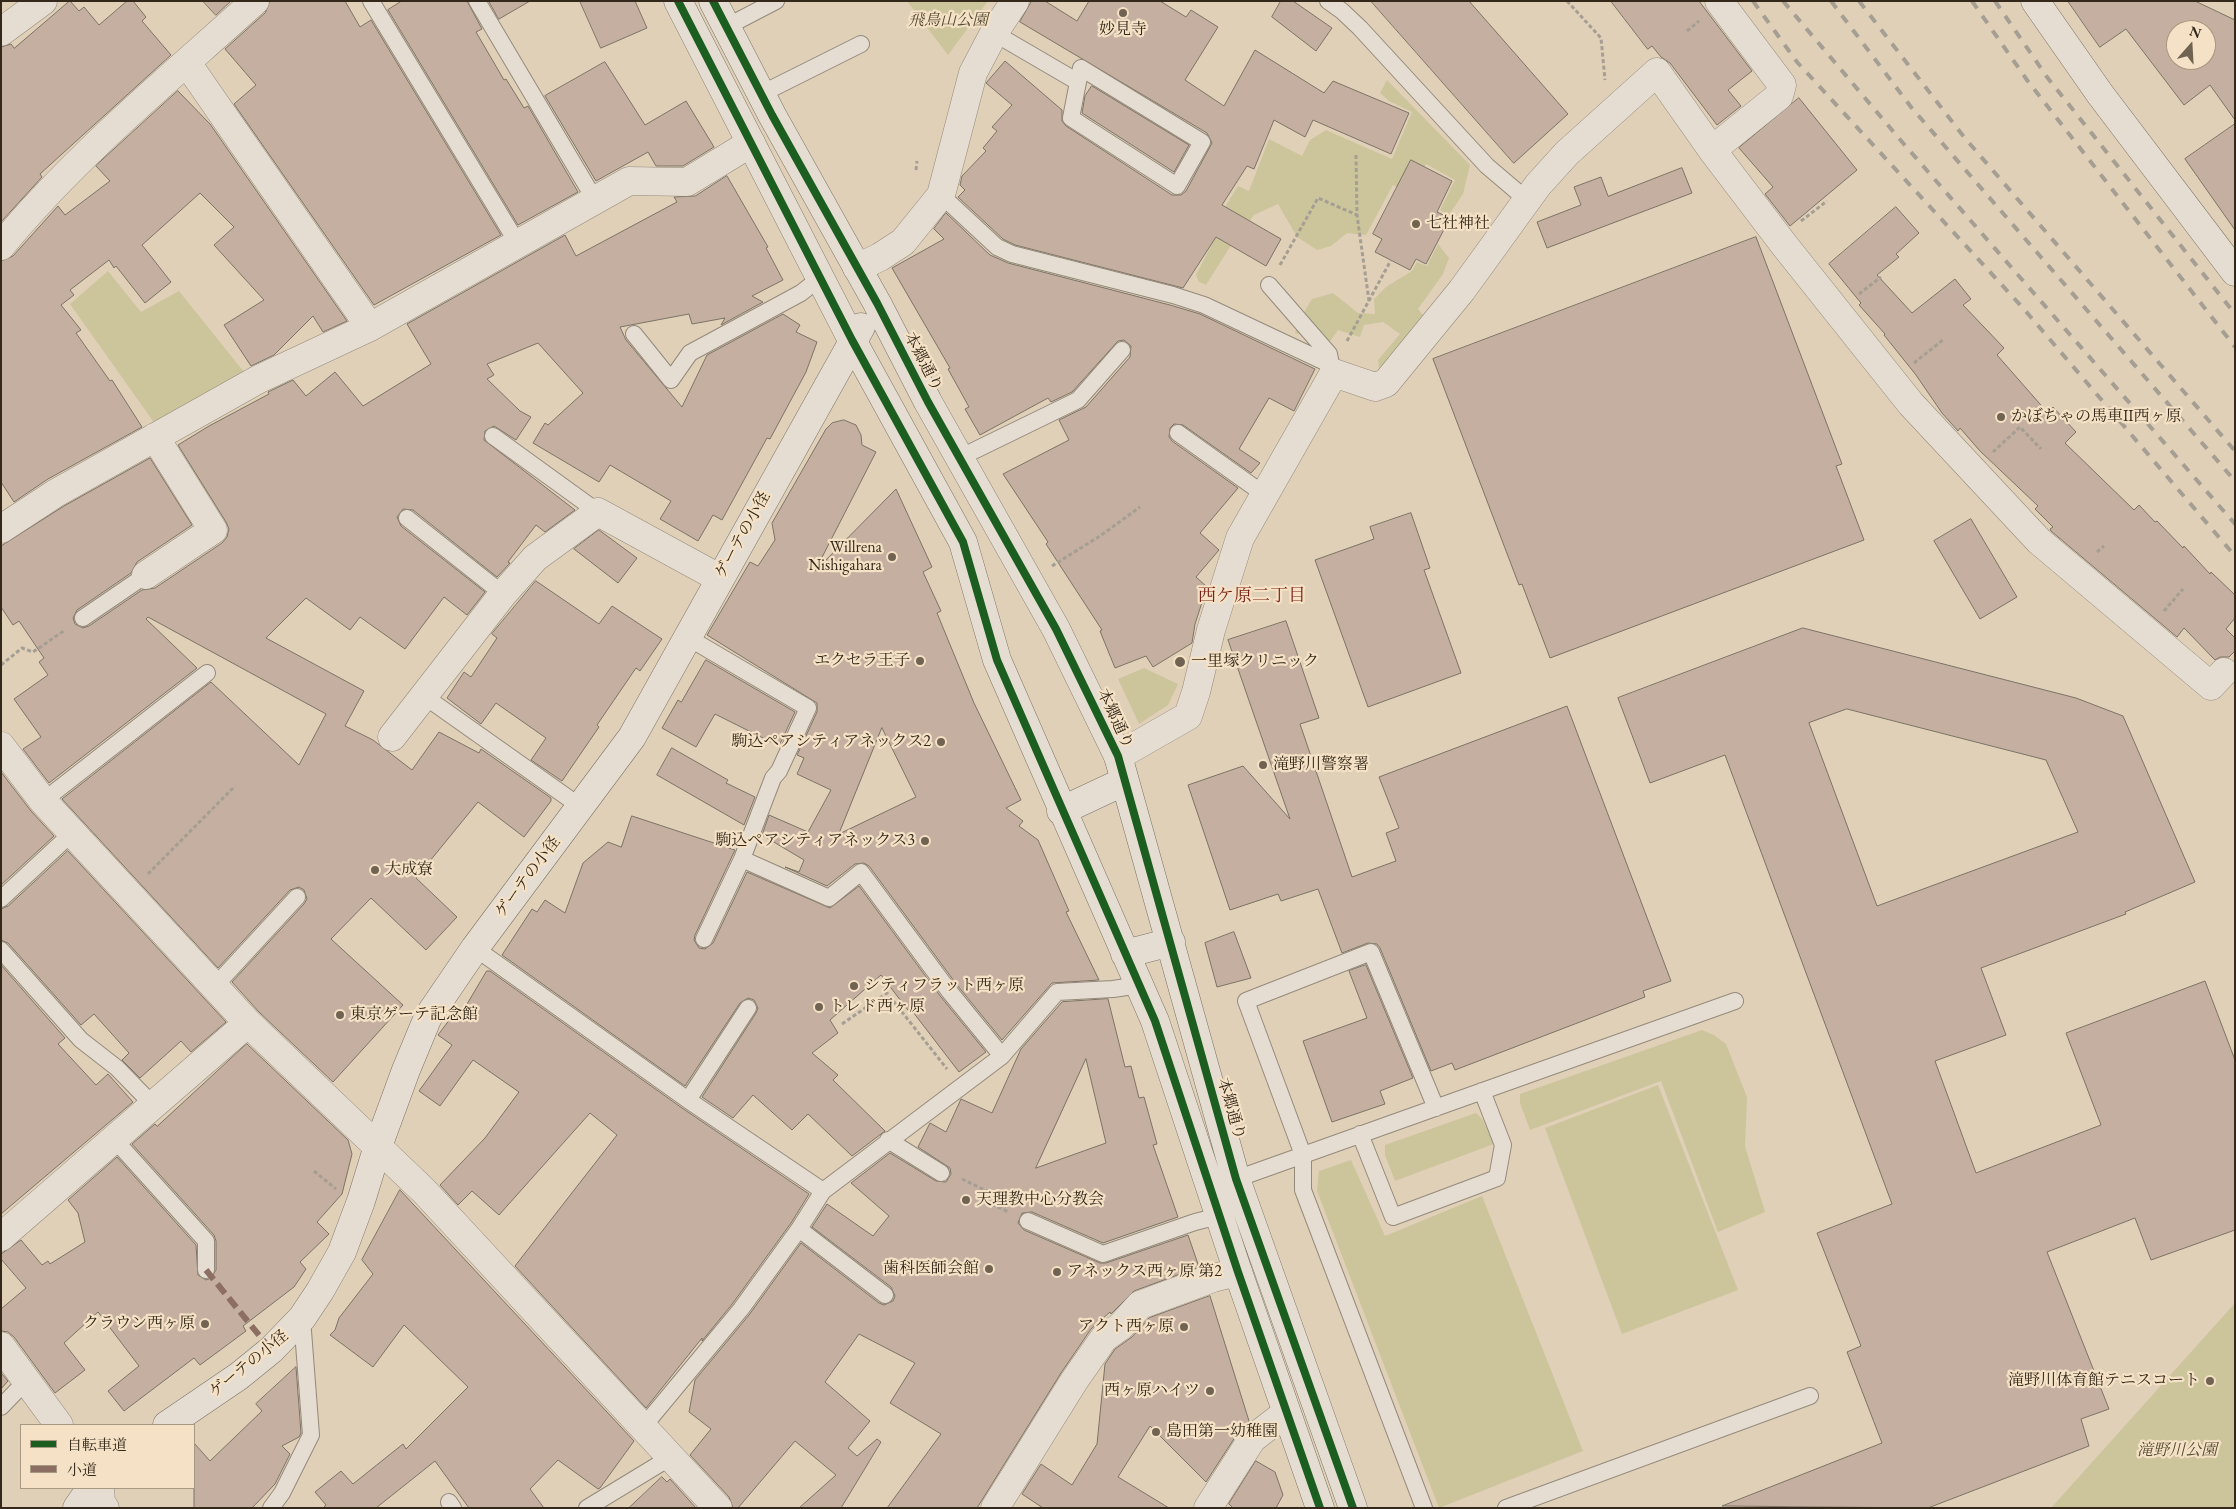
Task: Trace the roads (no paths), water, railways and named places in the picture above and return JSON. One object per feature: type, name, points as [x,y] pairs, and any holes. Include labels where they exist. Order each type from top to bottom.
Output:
[{"type":"street","points":[[1,32],[44,1]]},
{"type":"street","points":[[1,246],[28,214],[107,134],[255,1]]},
{"type":"street","points":[[678,1],[852,340],[963,542],[998,660],[1062,811],[1155,1021],[1286,1414],[1320,1508]]},
{"type":"street","name":"本郷通り","points":[[712,1],[761,94],[877,303],[959,458],[1056,629],[1121,768],[1236,1179],[1353,1508]]},
{"type":"street","points":[[857,268],[880,257],[903,242],[941,195],[973,73],[994,33],[1015,1]]},
{"type":"street","points":[[1712,150],[1779,96],[1782,85],[1719,1]]},
{"type":"street","points":[[2035,1],[2100,94],[2235,272]]},
{"type":"street","points":[[187,63],[370,327]]},
{"type":"street","points":[[1062,811],[1188,716],[1196,692],[1211,630],[1240,538],[1333,371],[1375,387],[1386,383],[1462,290],[1527,200],[1567,153],[1657,72],[1712,150],[1784,246],[1911,404],[2039,541],[2211,686],[2224,672]]},
{"type":"street","points":[[1,529],[56,493],[259,379],[370,327],[628,181],[687,182],[751,143]]},
{"type":"street","name":"ゲーテの小径","points":[[168,1424],[239,1376],[271,1350],[302,1318],[320,1291],[342,1252],[361,1201],[377,1148],[428,1017],[474,948],[632,737],[852,340],[877,303]]},
{"type":"street","points":[[146,575],[213,530],[155,437]]},
{"type":"street","points":[[392,737],[503,594],[535,558],[598,512],[719,578]]},
{"type":"street","points":[[1,746],[43,801],[214,987],[248,1023],[424,1191],[718,1508]]},
{"type":"street","points":[[1125,954],[1171,942]]},
{"type":"street","points":[[5,1227],[114,1138],[248,1023]]},
{"type":"street","points":[[995,1508],[1074,1380],[1104,1338],[1120,1326],[1140,1304],[1214,1278],[1238,1272]]},
{"type":"street","points":[[1,1346],[58,1424]]},
{"type":"street","points":[[1208,1508],[1252,1439],[1286,1414]]},
{"type":"street","points":[[77,1508],[86,1495],[94,1489]]},
{"type":"street","points":[[100,1489],[101,1502],[105,1508]]},
{"type":"lane","points":[[371,1],[518,244]]},
{"type":"lane","points":[[477,1],[595,200]]},
{"type":"lane","points":[[726,27],[776,1]]},
{"type":"lane","points":[[1328,1],[1342,10],[1360,28],[1487,166],[1527,200]]},
{"type":"lane","points":[[994,33],[1078,82]]},
{"type":"lane","points":[[761,94],[861,44]]},
{"type":"lane","points":[[1081,68],[1202,142],[1177,186],[1071,118],[1078,82],[1081,68]]},
{"type":"lane","points":[[941,195],[997,247],[1012,254],[1173,295],[1204,305],[1325,362],[1333,371]]},
{"type":"lane","points":[[634,334],[671,380],[690,353],[801,293],[820,278]]},
{"type":"lane","points":[[1269,285],[1329,354],[1333,371]]},
{"type":"lane","points":[[959,458],[1078,400],[1122,350]]},
{"type":"lane","points":[[1178,433],[1265,495]]},
{"type":"lane","points":[[493,436],[598,512]]},
{"type":"lane","points":[[407,518],[503,594]]},
{"type":"lane","points":[[83,618],[146,575]]},
{"type":"lane","points":[[687,637],[808,708],[779,771],[773,778],[742,860],[704,939]]},
{"type":"lane","points":[[43,801],[207,673]]},
{"type":"lane","points":[[424,696],[581,806]]},
{"type":"lane","points":[[1,899],[72,833]]},
{"type":"lane","points":[[742,860],[829,898],[861,872],[949,991],[1002,1056]]},
{"type":"lane","points":[[214,987],[297,897]]},
{"type":"lane","points":[[474,948],[688,1100],[823,1191]]},
{"type":"lane","points":[[1,950],[81,1040],[117,1068],[153,1105]]},
{"type":"lane","points":[[1424,1508],[1303,1190],[1303,1154],[1246,1001],[1372,952],[1436,1108]]},
{"type":"lane","points":[[643,1428],[741,1309],[799,1229],[823,1191],[888,1140],[1002,1056],[1057,992],[1140,986]]},
{"type":"lane","points":[[1236,1179],[1735,1001]]},
{"type":"lane","points":[[688,1100],[748,1008]]},
{"type":"lane","points":[[1360,1134],[1393,1217],[1497,1178],[1503,1145],[1482,1091]]},
{"type":"lane","points":[[114,1138],[206,1241],[206,1270]]},
{"type":"lane","points":[[888,1140],[941,1173]]},
{"type":"lane","points":[[1028,1221],[1103,1254],[1195,1222],[1219,1216]]},
{"type":"lane","points":[[799,1229],[885,1295]]},
{"type":"lane","points":[[271,1508],[282,1493],[311,1435],[302,1318]]},
{"type":"lane","points":[[1,1407],[27,1380]]},
{"type":"lane","points":[[1506,1508],[1810,1396]]},
{"type":"lane","points":[[587,1508],[671,1457]]},
{"type":"railway","points":[[1753,1],[1797,62],[2023,308],[2235,556]]},
{"type":"railway","points":[[1783,1],[1903,143],[2235,524]]},
{"type":"railway","points":[[1831,1],[1911,107],[2235,481]]},
{"type":"railway","points":[[1859,1],[1964,137],[2235,451]]},
{"type":"railway","points":[[1972,1],[2027,80],[2235,347]]},
{"type":"railway","points":[[1995,1],[2047,77],[2235,314]]},
{"type":"place","name":"妙見寺","points":[[1123,13]]},
{"type":"place","name":"七社神社","points":[[1416,224]]},
{"type":"place","name":"かぼちゃの馬車Ⅱ西ヶ原","points":[[2001,417]]},
{"type":"place","name":"Willrena Nishigahara","points":[[892,557]]},
{"type":"place","name":"エクセラ王子","points":[[920,661]]},
{"type":"place","name":"一里塚クリニック","points":[[1180,662]]},
{"type":"place","name":"駒込ペアシティアネックス2","points":[[941,742]]},
{"type":"place","name":"滝野川警察署","points":[[1263,765]]},
{"type":"place","name":"駒込ペアシティアネックス3","points":[[925,841]]},
{"type":"place","name":"大成寮","points":[[375,870]]},
{"type":"place","name":"シティフラット西ヶ原","points":[[854,986]]},
{"type":"place","name":"トレド西ヶ原","points":[[819,1007]]},
{"type":"place","name":"東京ゲーテ記念館","points":[[340,1015]]},
{"type":"place","name":"天理教中心分教会","points":[[966,1200]]},
{"type":"place","name":"歯科医師会館","points":[[989,1269]]},
{"type":"place","name":"アネックス西ヶ原 第2","points":[[1057,1272]]},
{"type":"place","name":"クラウン西ヶ原","points":[[205,1324]]},
{"type":"place","name":"アクト西ヶ原","points":[[1184,1327]]},
{"type":"place","name":"滝野川体育館テニスコート","points":[[2210,1381]]},
{"type":"place","name":"西ヶ原ハイツ","points":[[1210,1391]]},
{"type":"place","name":"島田第一幼稚園","points":[[1156,1432]]},
{"type":"district","name":"西ケ原二丁目","points":[[1252,596]]},
{"type":"park label","name":"飛鳥山公園","points":[[948,21]]},
{"type":"park label","name":"滝野川公園","points":[[2177,1451]]}]
